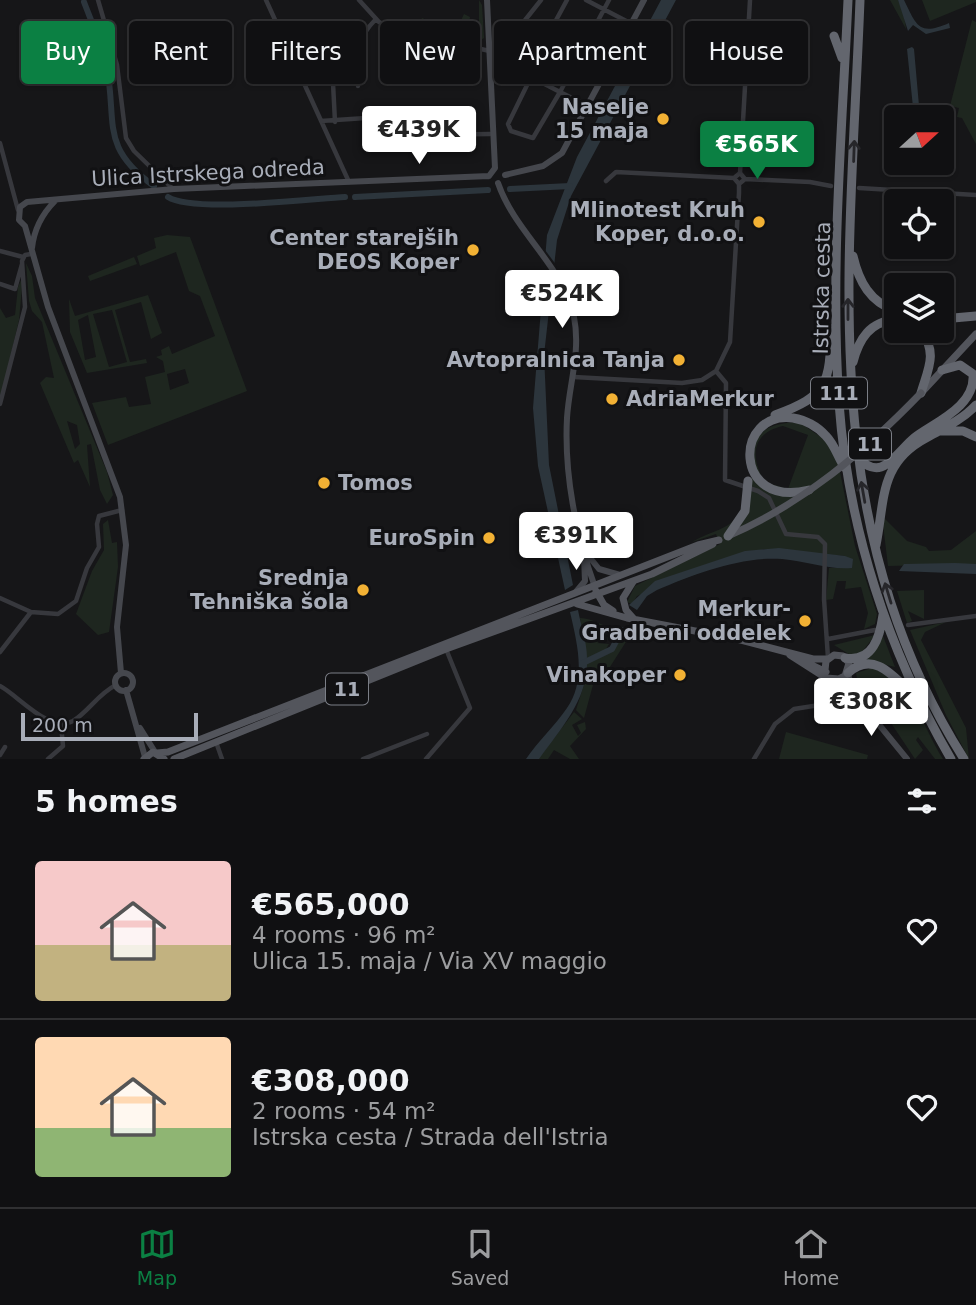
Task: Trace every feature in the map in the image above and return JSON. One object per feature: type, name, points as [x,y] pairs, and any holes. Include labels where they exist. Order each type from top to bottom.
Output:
[{"type":"highway","name":"Istrska cesta","points":[[848,0],[836,314],[839,403],[848,472],[865,555],[883,613]]},
{"type":"highway","name":"Istrska cesta","points":[[860,0],[850,244],[850,374],[862,494],[875,550]]},
{"type":"highway","points":[[834,36],[845,70]]},
{"type":"highway","points":[[850,244],[864,288],[884,306]]},
{"type":"highway","points":[[749,481],[745,453],[755,428],[765,419],[808,402],[825,381],[831,330],[836,314]]},
{"type":"highway","points":[[954,318],[976,316]]},
{"type":"highway","points":[[850,374],[856,349],[869,329],[884,322]]},
{"type":"highway","points":[[921,393],[932,361],[928,343]]},
{"type":"highway","points":[[854,434],[865,464],[878,468],[886,465],[914,438],[958,412],[971,399],[976,383],[970,370],[956,365],[942,370]]},
{"type":"highway","points":[[875,550],[881,498],[894,467],[920,441],[941,431],[976,405]]},
{"type":"highway","points":[[724,538],[745,511],[749,451],[754,436],[765,425],[782,418],[806,422],[822,432],[848,472]]},
{"type":"highway","points":[[941,431],[964,431],[976,437]]},
{"type":"highway","points":[[749,481],[774,491],[792,494],[814,489]]},
{"type":"highway","name":"11","points":[[875,550],[908,647],[940,717],[964,759]]},
{"type":"highway","points":[[843,656],[864,656],[870,652],[880,636],[883,613]]},
{"type":"highway","name":"111","points":[[883,613],[918,700]]},
{"type":"highway","points":[[848,673],[862,665],[885,668],[918,700],[951,759]]},
{"type":"main road","name":"11","points":[[174,759],[446,649],[632,578],[724,538],[814,489],[858,455],[976,334]]},
{"type":"main road","points":[[632,578],[623,597],[626,610],[636,621]]},
{"type":"main road","points":[[596,591],[604,605],[619,616]]},
{"type":"main road","name":"11","points":[[144,758],[168,752],[460,636],[573,600]]},
{"type":"main road","points":[[573,600],[636,621],[813,659],[843,656],[849,665],[848,673],[834,679],[820,675],[790,655]]},
{"type":"main road","points":[[780,651],[825,670],[834,679]]},
{"type":"main road","points":[[825,670],[828,658]]},
{"type":"street","points":[[98,0],[117,65],[126,138],[134,151],[174,189]]},
{"type":"street","points":[[266,0],[275,21]]},
{"type":"street","points":[[359,0],[376,19],[409,36],[490,51]]},
{"type":"street","points":[[487,0],[495,168],[489,176],[498,183],[511,212],[560,280],[571,306],[576,329],[574,377],[566,444],[584,550],[596,591]]},
{"type":"street","points":[[524,21],[541,0]]},
{"type":"street","points":[[556,21],[567,0]]},
{"type":"street","points":[[586,0],[626,21]]},
{"type":"street","points":[[528,84],[508,124],[511,131],[533,138],[609,0]]},
{"type":"street","points":[[634,21],[645,0]]},
{"type":"street","points":[[745,179],[740,173],[750,0]]},
{"type":"street","points":[[358,86],[357,51],[363,32],[376,19]]},
{"type":"street","points":[[304,84],[349,183]]},
{"type":"street","points":[[333,84],[335,122]]},
{"type":"street","points":[[545,84],[588,106]]},
{"type":"street","points":[[498,183],[505,175],[534,169],[554,160],[562,153],[600,84]]},
{"type":"street","points":[[320,121],[366,118],[382,121],[407,132],[440,136],[490,134]]},
{"type":"street","points":[[0,143],[19,220],[24,226],[48,307],[106,454],[122,510],[125,562],[117,627],[121,673],[116,678],[116,685]]},
{"type":"street","points":[[495,168],[502,169],[505,175]]},
{"type":"street","points":[[606,181],[616,172],[734,178],[740,173]]},
{"type":"street","name":"Ulica Istrskega odreda","points":[[55,201],[174,189],[489,176]]},
{"type":"street","points":[[574,377],[682,383],[702,380],[716,371],[729,347],[732,330],[739,184],[734,178]]},
{"type":"street","points":[[739,184],[745,179],[810,182],[831,186]]},
{"type":"street","points":[[859,188],[976,195]]},
{"type":"street","points":[[14,197],[27,202],[55,201]]},
{"type":"street","points":[[0,284],[15,289],[22,260],[31,254],[36,226],[42,220],[43,212],[55,201]]},
{"type":"street","points":[[18,211],[27,202]]},
{"type":"street","points":[[36,202],[43,212]]},
{"type":"street","points":[[24,226],[36,226]]},
{"type":"street","points":[[0,251],[22,260]]},
{"type":"street","points":[[0,404],[24,307],[22,260]]},
{"type":"street","points":[[716,371],[726,383],[723,476],[729,483],[749,481],[771,500],[786,534],[821,539],[825,553],[824,618],[828,658]]},
{"type":"street","points":[[0,598],[31,612],[58,614],[72,606],[99,547],[97,524],[100,516],[122,510]]},
{"type":"street","points":[[584,550],[599,569],[632,578]]},
{"type":"street","points":[[573,600],[585,580],[584,550]]},
{"type":"street","points":[[0,652],[31,612]]},
{"type":"street","points":[[908,625],[976,616]]},
{"type":"street","points":[[828,641],[875,630]]},
{"type":"street","points":[[828,641],[843,656]]},
{"type":"street","points":[[426,759],[470,708],[446,649]]},
{"type":"street","points":[[121,673],[132,679],[131,686],[126,690]]},
{"type":"street","points":[[848,673],[856,696]]},
{"type":"street","points":[[834,679],[856,696],[907,759]]},
{"type":"street","points":[[116,685],[126,690],[144,758]]},
{"type":"street","points":[[0,686],[49,720],[61,724],[71,722],[96,697],[116,685]]},
{"type":"street","points":[[754,759],[785,714],[794,709],[856,696]]},
{"type":"street","points":[[132,710],[158,755]]},
{"type":"street","points":[[48,759],[63,746],[61,724]]},
{"type":"street","points":[[363,759],[427,734]]},
{"type":"street","points":[[216,742],[222,759]]},
{"type":"street","points":[[0,755],[5,747]]},
{"type":"shaded area","points":[[479,0],[482,5],[484,38],[480,41]]},
{"type":"shaded area","points":[[661,0],[676,0],[665,21],[650,21]]},
{"type":"shaded area","points":[[890,0],[898,0],[906,29]]},
{"type":"shaded area","points":[[898,0],[904,0],[919,26],[931,29],[949,23],[950,28],[926,34],[913,25],[908,31]]},
{"type":"shaded area","points":[[922,0],[976,0],[976,2],[930,21]]},
{"type":"shaded area","points":[[464,14],[470,17],[469,21],[461,21]]},
{"type":"shaded area","points":[[972,20],[976,22],[976,144],[962,118],[957,117],[959,108],[950,105]]},
{"type":"shaded area","points":[[907,49],[914,49],[919,105],[913,105]]},
{"type":"shaded area","points":[[616,84],[631,84],[571,196],[557,240],[544,355],[549,465],[573,585],[565,590],[538,466],[533,408],[547,235],[577,157]]},
{"type":"shaded area","points":[[167,235],[190,237],[247,391],[108,445],[92,403],[126,397],[129,407],[151,404],[145,377],[165,372],[163,361],[156,357],[162,355],[161,350],[169,346],[172,354],[215,336],[200,296],[189,291],[176,252],[140,266],[137,256],[156,248],[154,238]],"holes":[[[185,369],[189,383],[170,390],[167,374]]]},
{"type":"shaded area","points":[[134,257],[137,264],[90,281],[88,276]]},
{"type":"shaded area","points":[[26,263],[32,276],[35,298],[107,472],[113,495],[107,504],[100,490],[91,444],[87,445],[90,487],[78,460],[74,463],[40,383],[46,377],[54,378],[42,322],[32,311]],"holes":[[[67,421],[77,425],[80,444],[75,449]]]},
{"type":"shaded area","points":[[23,276],[19,320],[0,400],[0,308],[6,318],[15,315],[18,287]]},
{"type":"shaded area","points":[[148,295],[162,333],[151,339],[141,302],[115,310],[130,362],[146,359],[147,363],[87,373],[70,332],[69,299],[75,316]],"holes":[[[112,310],[127,362],[109,367],[93,314]],[[88,315],[96,357],[85,360],[78,320]]]},
{"type":"shaded area","points":[[799,422],[828,442],[838,462],[855,546],[877,614],[875,624],[864,629],[868,613],[861,587],[845,589],[846,581],[837,581],[833,599],[826,600],[829,568],[852,567],[845,556],[764,549],[637,596],[632,604],[627,602],[635,586],[720,544],[716,534],[692,542],[728,525],[737,517],[748,484],[755,475],[756,442],[766,429]],"holes":[[[783,426],[808,435],[788,489],[765,482],[757,464],[756,448],[759,440],[772,429]]]},
{"type":"shaded area","points":[[882,516],[907,541],[926,547],[929,551],[951,550],[976,531],[976,564],[888,566]]},
{"type":"shaded area","points":[[108,520],[112,543],[117,542],[118,567],[109,632],[98,635],[76,614],[92,571],[104,550],[103,524]]},
{"type":"shaded area","points":[[779,548],[845,556],[853,559],[852,568],[834,568],[782,559],[751,560],[702,572],[657,590],[647,596],[637,610],[629,605],[655,581],[745,551]]},
{"type":"shaded area","points":[[904,564],[976,564],[976,574],[899,571]]},
{"type":"shaded area","points":[[924,590],[924,619],[908,611],[912,621],[907,623],[897,591]]},
{"type":"shaded area","points":[[578,610],[587,652],[583,687],[572,712],[539,759],[526,759],[562,715],[573,697],[579,661],[570,612]]},
{"type":"shaded area","points":[[580,618],[617,629],[612,638],[597,643],[609,644],[606,649],[608,653],[614,649],[624,630],[631,634],[608,670],[597,670],[584,718],[576,710],[587,675],[583,633],[590,632],[582,630]]},
{"type":"shaded area","points":[[946,622],[925,632],[921,640],[966,728],[969,759],[946,715],[910,630]]},
{"type":"shaded area","points":[[875,635],[862,652],[852,656],[834,645]]},
{"type":"shaded area","points":[[883,636],[895,667],[866,660]]},
{"type":"shaded area","points":[[872,668],[886,674],[907,693],[943,759],[935,759],[918,737],[916,740],[923,750],[915,759],[887,717],[858,685],[856,673]]},
{"type":"shaded area","points":[[574,712],[582,719],[572,725],[578,736],[581,733],[577,725],[585,722],[586,729],[570,746],[579,759],[570,759],[554,750],[548,759],[538,759]]},
{"type":"shaded area","points":[[786,732],[868,755],[867,759],[779,759]]},
{"type":"pier","points":[[542,246],[557,266],[555,291],[540,267]]},
{"type":"waterway","points":[[84,2],[107,68],[112,120],[118,146],[125,159],[154,186]]},
{"type":"waterway","points":[[510,189],[570,186]]},
{"type":"waterway","points":[[355,197],[488,190]]},
{"type":"waterway","points":[[168,197],[181,202],[226,205],[345,197]]},
{"type":"waterway","points":[[583,663],[612,649],[622,630]]},
{"type":"place","name":"Naselje 15 maja","points":[[663,119]]},
{"type":"place","name":"Mlinotest Kruh Koper, d.o.o.","points":[[759,222]]},
{"type":"place","name":"Center starejših DEOS Koper","points":[[473,250]]},
{"type":"place","name":"Avtopralnica Tanja","points":[[679,360]]},
{"type":"place","name":"AdriaMerkur","points":[[612,399]]},
{"type":"place","name":"Tomos","points":[[324,483]]},
{"type":"place","name":"EuroSpin","points":[[489,538]]},
{"type":"place","name":"Srednja Tehniška šola","points":[[363,590]]},
{"type":"place","name":"Merkur- Gradbeni oddelek","points":[[805,621]]},
{"type":"place","name":"Vinakoper","points":[[680,675]]}]
